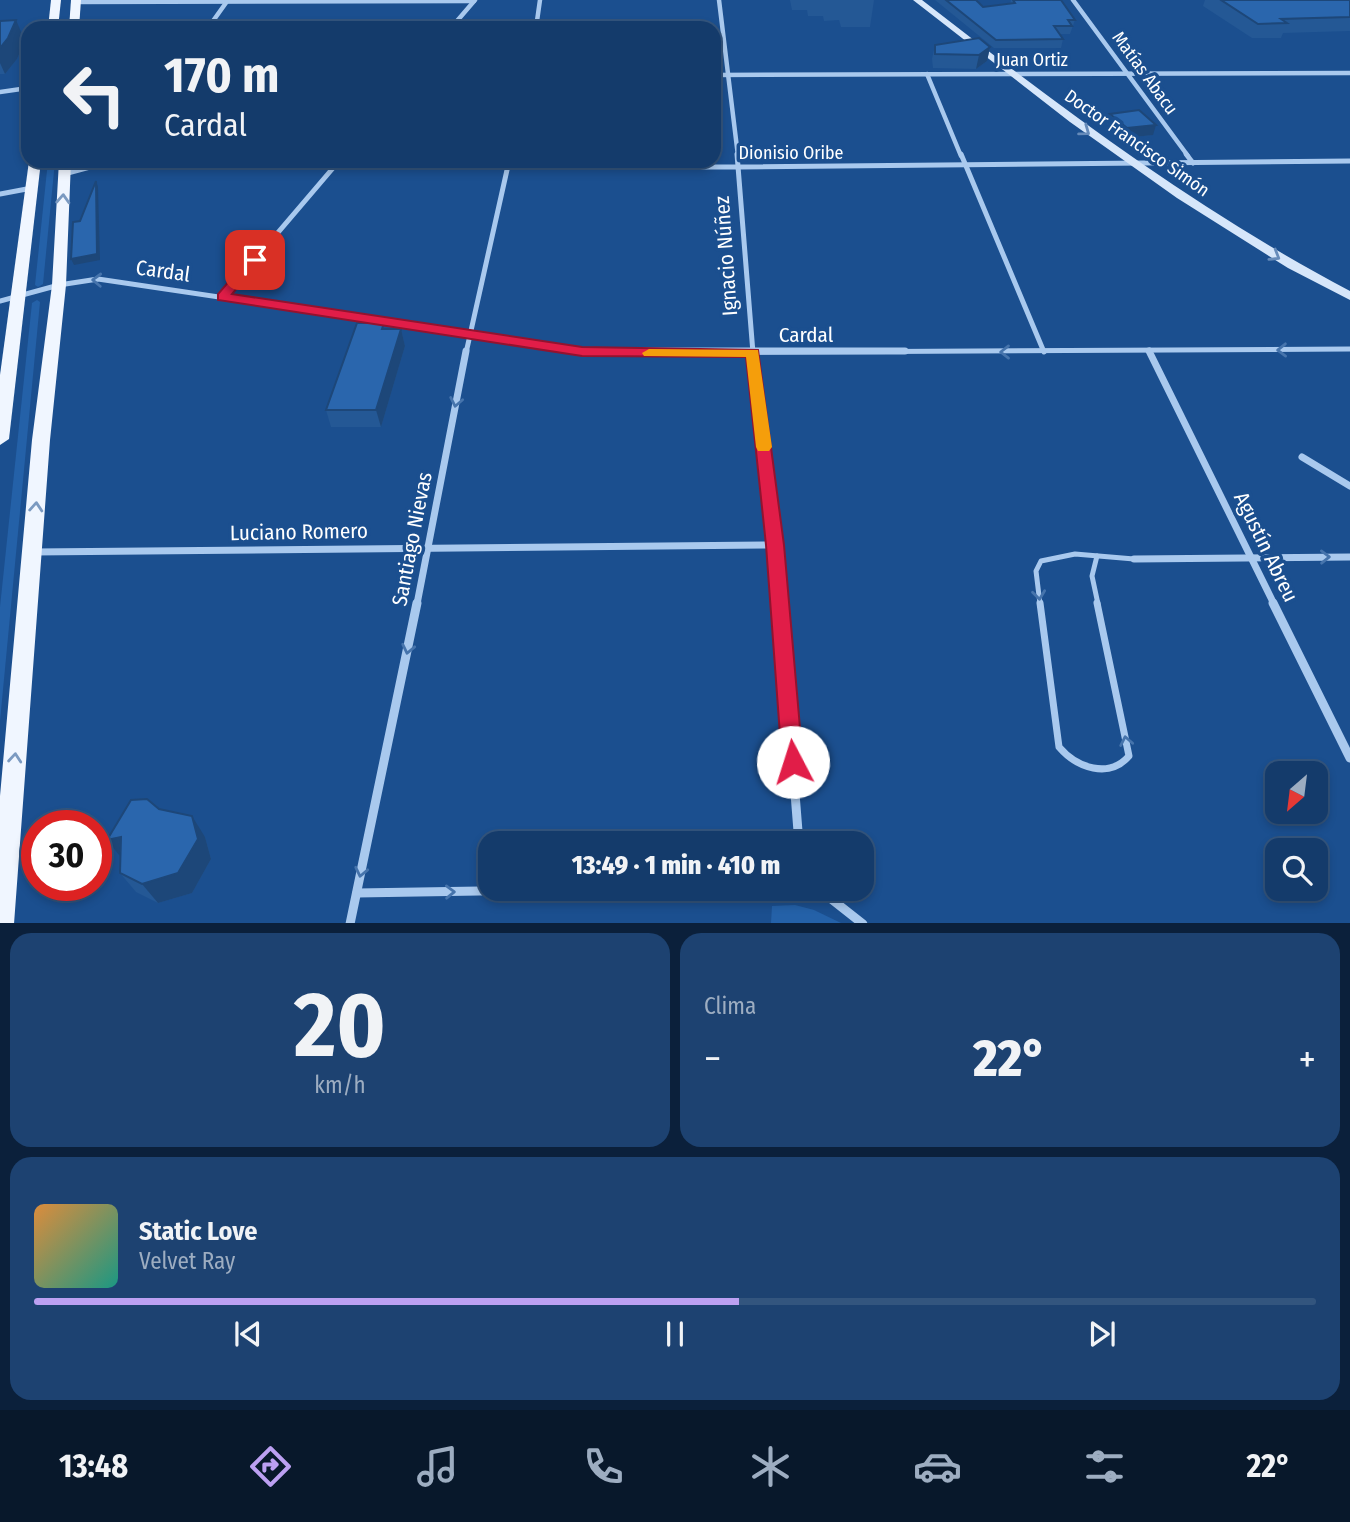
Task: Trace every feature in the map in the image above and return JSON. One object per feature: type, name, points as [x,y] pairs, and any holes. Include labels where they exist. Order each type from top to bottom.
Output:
[{"type":"main road","points":[[54,21],[56,0]]},
{"type":"main road","points":[[75,21],[76,1]]},
{"type":"main road","points":[[0,439],[34,168]]},
{"type":"main road","points":[[1,923],[41,440],[59,285],[65,168]]},
{"type":"street","points":[[76,1],[475,0]]},
{"type":"street","points":[[457,21],[475,0]]},
{"type":"street","points":[[537,21],[540,0]]},
{"type":"street","name":"Ignacio Núñez","points":[[719,0],[738,167],[753,353],[775,545],[798,831]]},
{"type":"street","name":"Doctor Francisco Simón","points":[[917,0],[1132,164],[1238,235],[1350,296]]},
{"type":"street","name":"Matías Abacu","points":[[1073,0],[1193,163]]},
{"type":"street","points":[[213,21],[228,1]]},
{"type":"street","name":"Juan Ortiz","points":[[721,75],[1350,73]]},
{"type":"street","points":[[927,74],[1044,352]]},
{"type":"street","points":[[0,92],[21,89]]},
{"type":"street","name":"Dionisio Oribe","points":[[721,167],[1350,161]]},
{"type":"street","points":[[223,297],[334,168]]},
{"type":"street","name":"Santiago Nievas","points":[[350,923],[429,547],[469,335],[507,168]]},
{"type":"street","points":[[0,194],[32,188]]},
{"type":"street","name":"Cardal","points":[[0,301],[59,285],[98,279],[582,351],[753,353],[1350,349]]},
{"type":"street","name":"Agustín Abreu","points":[[1149,351],[1350,758]]},
{"type":"street","points":[[1302,457],[1350,486]]},
{"type":"street","name":"Luciano Romero","points":[[33,552],[775,545]]},
{"type":"street","points":[[1134,559],[1350,557]]},
{"type":"street","points":[[357,893],[478,891]]},
{"type":"street","points":[[834,901],[863,923]]},
{"type":"lane","points":[[1097,556],[1092,576],[1129,756],[1124,765],[1116,769],[1079,765],[1065,757],[1059,747],[1036,571],[1041,561],[1056,555],[1097,556],[1134,559]]},
{"type":"shaded area","points":[[47,168],[54,168],[43,284],[38,287],[35,285]]},
{"type":"shaded area","points":[[37,300],[40,302],[0,721],[0,607],[32,303]]},
{"type":"shaded area","points":[[795,905],[814,910],[841,923],[771,923],[772,906]]},
{"type":"building","points":[[946,0],[976,0],[983,7],[1015,3],[1013,0],[1061,0],[1075,20],[1068,20],[1072,26],[1054,26],[1063,39],[996,40]]},
{"type":"building","points":[[1221,0],[1350,0],[1350,17],[1281,19],[1287,23],[1258,24]]},
{"type":"building","points":[[16,20],[8,38],[0,48],[0,21]]},
{"type":"building","points":[[979,38],[990,47],[979,55],[935,54],[935,45]]},
{"type":"building","points":[[1139,110],[1156,125],[1127,128],[1110,114]]},
{"type":"building","points":[[96,181],[97,254],[71,259],[73,222],[80,221]]},
{"type":"building","points":[[357,323],[384,323],[382,329],[401,329],[376,410],[326,410]]},
{"type":"building","points":[[147,799],[159,809],[192,816],[198,839],[178,873],[142,884],[120,873],[121,837],[112,839],[112,832],[131,800]]},
{"type":"slow traffic","points":[[649,353],[753,353],[764,447]]},
{"type":"route","points":[[255,260],[223,297],[582,351],[753,353],[775,545],[793,762]]}]
